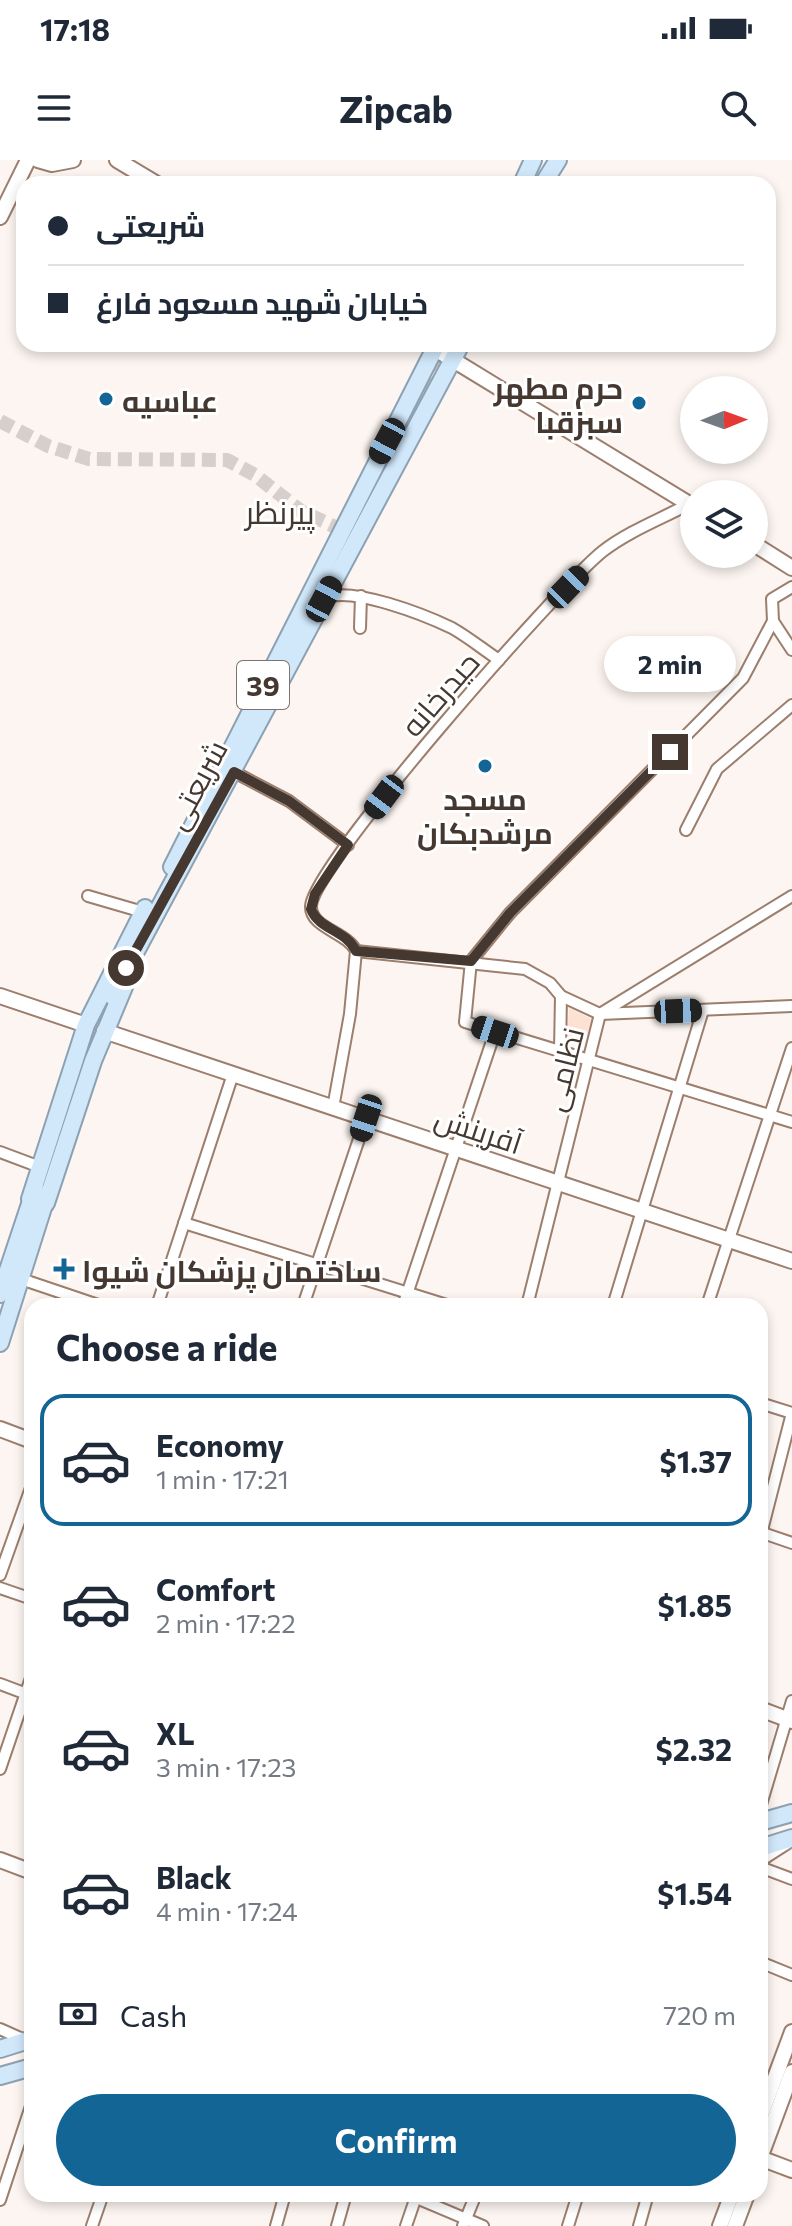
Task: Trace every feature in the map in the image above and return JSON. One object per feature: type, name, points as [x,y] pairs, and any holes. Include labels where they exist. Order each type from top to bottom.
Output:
[{"type":"main road","points":[[38,160],[52,164],[73,160]]},
{"type":"main road","points":[[117,160],[144,176]]},
{"type":"main road","points":[[0,217],[16,184]]},
{"type":"main road","points":[[0,231],[16,202]]},
{"type":"main road","name":"شریعتی","points":[[190,840],[234,772],[324,599],[430,352]]},
{"type":"main road","points":[[457,352],[680,499]]},
{"type":"main road","name":"شریعتی","points":[[190,840],[348,538],[457,352]]},
{"type":"main road","name":"39","points":[[348,538],[423,392]]},
{"type":"main road","points":[[768,553],[792,568]]},
{"type":"main road","points":[[38,1201],[40,1167],[81,1065],[104,1031],[109,996],[143,912],[190,840]]},
{"type":"main road","points":[[0,1294],[50,1172],[81,1065],[86,1025],[109,996],[190,840]]},
{"type":"main road","points":[[0,998],[104,1031]]},
{"type":"main road","name":"آفرینش","points":[[104,1031],[792,1261]]},
{"type":"main road","points":[[0,1343],[9,1277]]},
{"type":"main road","points":[[0,1429],[24,1438]]},
{"type":"main road","points":[[768,1712],[790,1720]]},
{"type":"main road","points":[[768,1820],[789,1814]]},
{"type":"main road","points":[[768,1846],[792,1838]]},
{"type":"main road","points":[[0,1860],[24,1869]]},
{"type":"main road","points":[[768,2096],[792,2032]]},
{"type":"main road","points":[[0,2049],[24,2042]]},
{"type":"main road","points":[[0,2076],[24,2069]]},
{"type":"main road","points":[[768,2136],[792,2072]]},
{"type":"main road","points":[[768,2161],[792,2170]]},
{"type":"main road","points":[[720,2226],[729,2202]]},
{"type":"main road","points":[[735,2226],[744,2202]]},
{"type":"street","name":"حیدرخانه","points":[[356,951],[346,937],[319,922],[311,909],[315,894],[348,845],[435,733],[499,660],[602,552],[680,512]]},
{"type":"street","points":[[792,587],[772,599],[773,621],[743,678],[521,902],[471,961],[465,1022],[792,1122]]},
{"type":"street","points":[[324,599],[336,594],[361,596],[452,628],[499,660]]},
{"type":"street","points":[[360,628],[361,596]]},
{"type":"street","points":[[773,621],[792,650]]},
{"type":"street","points":[[686,830],[717,769],[792,705]]},
{"type":"street","points":[[234,772],[289,801],[348,845]]},
{"type":"street","points":[[88,896],[143,912]]},
{"type":"street","name":"نظامی","points":[[529,1298],[600,1014],[792,896]]},
{"type":"street","points":[[333,1108],[350,1014],[356,951],[525,969],[550,983],[561,996],[600,1014],[792,1006]]},
{"type":"street","points":[[560,1051],[561,996]]},
{"type":"street","points":[[616,1298],[703,1010]]},
{"type":"street","points":[[406,1298],[495,1032]]},
{"type":"street","points":[[710,1298],[792,1048]]},
{"type":"street","points":[[160,1298],[233,1074]]},
{"type":"street","points":[[306,1298],[366,1118]]},
{"type":"street","points":[[0,1152],[40,1167]]},
{"type":"street","points":[[184,1223],[424,1298]]},
{"type":"street","points":[[9,1277],[76,1298]]},
{"type":"street","points":[[768,1406],[792,1413],[768,1504]]},
{"type":"street","points":[[0,1575],[24,1508]]},
{"type":"street","points":[[768,1536],[792,1543]]},
{"type":"street","points":[[0,1588],[24,1596]]},
{"type":"street","points":[[0,1684],[24,1693]]},
{"type":"street","points":[[768,1784],[790,1720],[792,1701]]},
{"type":"street","points":[[0,1769],[24,1708]]},
{"type":"street","points":[[768,1799],[789,1814]]},
{"type":"street","points":[[768,1858],[792,1838]]},
{"type":"street","points":[[768,1868],[792,1879]]},
{"type":"street","points":[[768,1965],[792,1975]]},
{"type":"street","points":[[0,2029],[24,2038]]},
{"type":"street","points":[[0,2200],[24,2127]]},
{"type":"street","points":[[92,2226],[100,2202]]},
{"type":"street","points":[[276,2226],[283,2202]]},
{"type":"street","points":[[337,2226],[344,2202]]},
{"type":"street","points":[[406,2226],[411,2202]]},
{"type":"street","points":[[426,2202],[464,2222],[483,2226]]},
{"type":"street","points":[[464,2222],[473,2202]]},
{"type":"street","points":[[568,2226],[576,2202]]},
{"type":"street","points":[[639,2226],[646,2202]]},
{"type":"green space","points":[[569,1008],[592,1019],[582,1048],[567,1041]]},
{"type":"tunnel","points":[[425,393],[447,352]]},
{"type":"tunnel","points":[[0,421],[48,446],[89,459],[227,460],[255,475],[301,511],[342,530]]},
{"type":"tunnel","points":[[83,1067],[112,996]]},
{"type":"place","name":"عباسیه","points":[[106,399]]},
{"type":"place","name":"حرم مطهر سبزقبا","points":[[639,403]]},
{"type":"place","name":"مسجد مرشدبکان","points":[[485,766]]},
{"type":"place","name":"ساختمان پزشکان شیوا","points":[[64,1269]]},
{"type":"district","name":"پیرنظر","points":[[280,511]]},
{"type":"route","points":[[126,968],[234,772],[289,801],[348,845],[311,904],[319,922],[346,937],[356,951],[471,961],[510,913],[670,752]]}]
